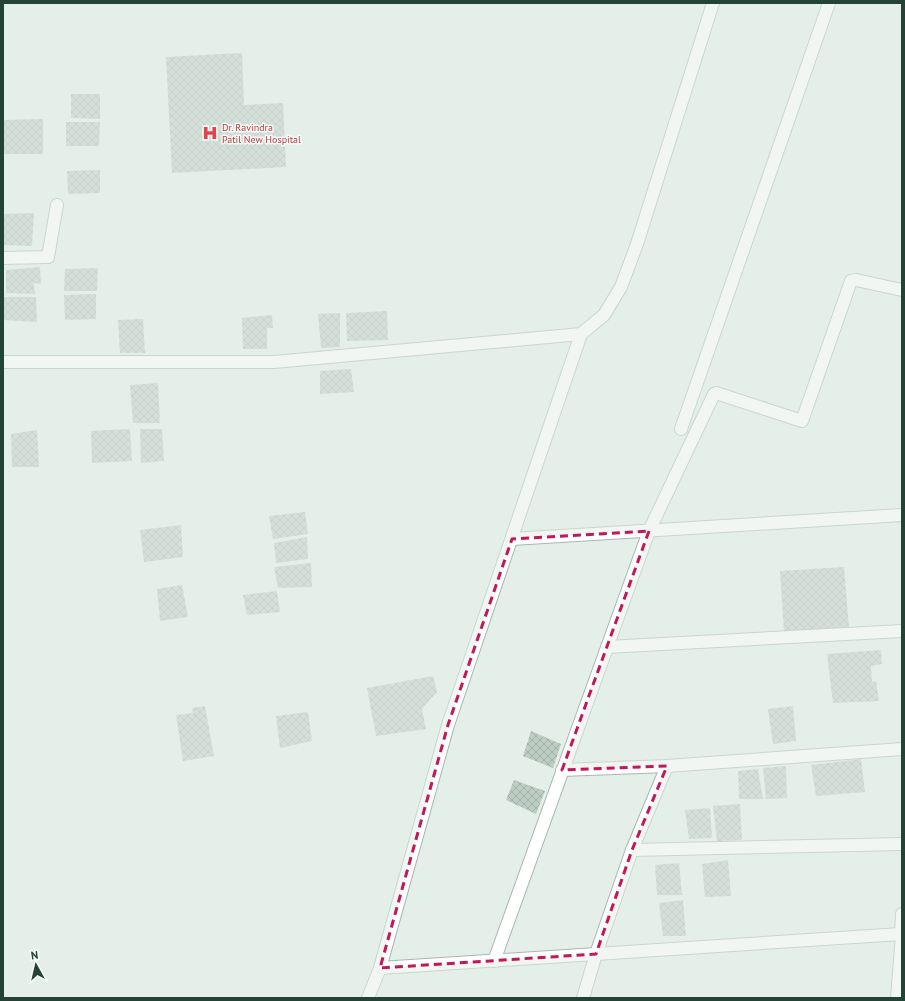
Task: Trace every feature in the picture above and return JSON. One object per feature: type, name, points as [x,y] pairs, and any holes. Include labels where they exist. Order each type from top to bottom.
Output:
[{"type":"street","points":[[368,998],[380,968],[448,725],[581,334],[604,314],[621,287],[637,244],[712,3]]},
{"type":"street","points":[[681,429],[829,3]]},
{"type":"street","points":[[3,258],[48,257],[57,205]]},
{"type":"street","points":[[494,961],[649,531],[714,394],[802,422],[851,281],[856,280],[902,290]]},
{"type":"street","points":[[3,362],[274,362],[581,334]]},
{"type":"street","points":[[512,539],[902,515]]},
{"type":"street","points":[[607,647],[902,631]]},
{"type":"street","points":[[562,770],[667,766],[902,749]]},
{"type":"street","points":[[583,998],[596,954],[632,850],[667,766]]},
{"type":"street","points":[[632,850],[902,844]]},
{"type":"street","points":[[896,998],[902,934],[902,914]]},
{"type":"street","points":[[380,968],[902,934]]},
{"type":"highlighted area","points":[[649,531],[562,770],[667,766],[632,850],[596,954],[380,968],[448,725],[512,539]]},
{"type":"building","points":[[242,53],[244,105],[283,103],[286,167],[172,173],[166,57]]},
{"type":"building","points":[[71,94],[100,94],[100,119],[71,118]]},
{"type":"building","points":[[43,119],[43,154],[3,154],[3,120]]},
{"type":"building","points":[[66,122],[100,122],[99,146],[66,146]]},
{"type":"building","points":[[100,170],[100,193],[68,194],[67,171]]},
{"type":"building","points":[[34,213],[32,246],[3,245],[3,214]]},
{"type":"building","points":[[40,267],[41,284],[34,283],[35,294],[6,293],[6,270]]},
{"type":"building","points":[[98,268],[97,291],[64,291],[65,269]]},
{"type":"building","points":[[96,294],[96,319],[65,320],[64,295]]},
{"type":"building","points":[[4,297],[36,297],[37,322],[3,320]]},
{"type":"building","points":[[387,311],[388,340],[347,341],[346,313]]},
{"type":"building","points":[[340,313],[340,347],[321,348],[318,314]]},
{"type":"building","points":[[272,315],[273,328],[267,328],[267,349],[243,349],[242,318]]},
{"type":"building","points":[[143,319],[145,353],[120,353],[118,320]]},
{"type":"building","points":[[351,369],[354,392],[320,394],[320,371]]},
{"type":"building","points":[[158,383],[160,423],[133,423],[130,385]]},
{"type":"building","points":[[130,429],[132,461],[92,463],[91,431]]},
{"type":"building","points":[[140,429],[162,429],[164,461],[141,463]]},
{"type":"building","points":[[37,430],[39,467],[12,467],[11,434]]},
{"type":"building","points":[[305,512],[308,534],[273,539],[269,516]]},
{"type":"building","points":[[181,525],[183,557],[144,562],[140,530]]},
{"type":"building","points":[[307,537],[308,559],[276,563],[274,543]]},
{"type":"building","points":[[311,563],[312,587],[278,588],[274,567]]},
{"type":"building","points":[[844,567],[849,627],[784,632],[780,571]]},
{"type":"building","points":[[182,585],[188,617],[160,621],[157,589]]},
{"type":"building","points":[[277,591],[280,612],[247,615],[243,595]]},
{"type":"building","points":[[881,650],[882,664],[871,666],[872,682],[876,681],[879,701],[833,703],[827,654]]},
{"type":"building","points":[[433,676],[437,692],[422,709],[426,729],[376,736],[367,688]]},
{"type":"building","points":[[205,706],[214,756],[183,761],[176,715],[193,713],[192,708]]},
{"type":"building","points":[[793,706],[796,741],[773,744],[768,709]]},
{"type":"building","points":[[308,712],[312,741],[280,748],[276,716]]},
{"type":"building","points":[[531,731],[561,744],[553,768],[523,756]]},
{"type":"building","points":[[861,759],[865,792],[816,796],[811,765]]},
{"type":"building","points":[[786,766],[787,798],[766,799],[763,768]]},
{"type":"building","points":[[758,769],[763,799],[739,799],[738,771]]},
{"type":"building","points":[[514,780],[545,791],[536,814],[506,800]]},
{"type":"building","points":[[740,804],[742,840],[717,841],[713,806]]},
{"type":"building","points":[[710,808],[712,838],[689,839],[685,810]]},
{"type":"building","points":[[728,860],[731,896],[705,897],[702,864]]},
{"type":"building","points":[[679,863],[682,895],[657,895],[655,865]]},
{"type":"building","points":[[683,900],[686,936],[663,936],[659,903]]},
{"type":"place","name":"Dr. Ravindra Patil New Hospital","points":[[210,133]]}]
